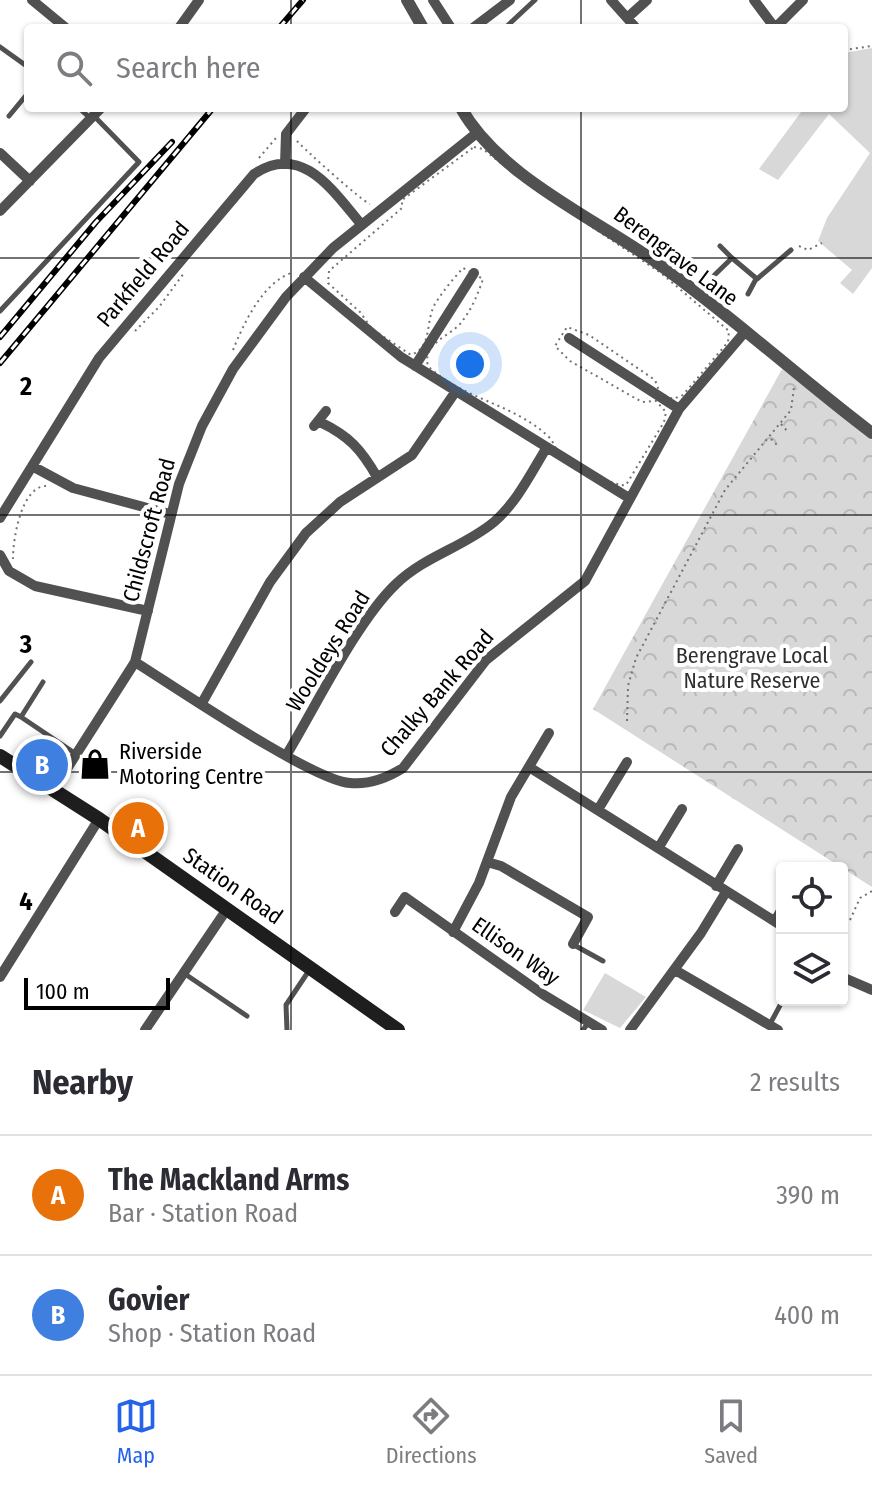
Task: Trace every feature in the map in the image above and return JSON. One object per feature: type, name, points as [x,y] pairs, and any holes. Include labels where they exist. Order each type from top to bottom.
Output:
[{"type":"main road","name":"Station Road","points":[[0,756],[99,819],[311,968],[388,1027]]},
{"type":"street","points":[[32,0],[61,24]]},
{"type":"street","points":[[182,24],[199,0]]},
{"type":"street","points":[[407,0],[421,24]]},
{"type":"street","points":[[433,0],[448,24]]},
{"type":"street","points":[[478,24],[510,0]]},
{"type":"street","points":[[611,0],[632,24]]},
{"type":"street","points":[[627,18],[647,0]]},
{"type":"street","points":[[754,0],[774,24]]},
{"type":"street","points":[[779,24],[803,0]]},
{"type":"street","points":[[303,112],[286,134],[285,164],[305,167],[321,177],[361,224]]},
{"type":"street","name":"Berengrave Lane","points":[[464,112],[505,161],[697,293],[872,433]]},
{"type":"street","points":[[0,211],[95,114]]},
{"type":"street","name":"Childscroft Road","points":[[54,789],[135,662],[170,514],[198,435],[221,389],[302,274],[478,132]]},
{"type":"street","points":[[0,153],[30,181]]},
{"type":"street","name":"Parkfield Road","points":[[0,518],[99,358],[254,174],[285,164]]},
{"type":"street","points":[[415,366],[474,273]]},
{"type":"street","points":[[302,274],[356,324],[415,366],[629,498]]},
{"type":"street","name":"Chalky Bank Road","points":[[135,662],[330,779],[370,783],[403,768],[486,660],[585,581],[679,409],[744,333]]},
{"type":"street","points":[[569,338],[679,409]]},
{"type":"street","points":[[202,703],[270,582],[306,533],[340,502],[412,455],[456,391]]},
{"type":"street","points":[[326,411],[317,424],[349,436],[361,448],[377,477]]},
{"type":"street","name":"Wooldeys Road","points":[[287,754],[368,619],[395,585],[431,556],[492,523],[511,504],[547,447]]},
{"type":"street","points":[[32,466],[57,481],[170,514]]},
{"type":"street","points":[[0,555],[9,571],[35,586],[148,611]]},
{"type":"street","points":[[453,932],[487,862],[511,797],[549,733]]},
{"type":"street","points":[[599,808],[624,766],[610,763]]},
{"type":"street","points":[[529,767],[599,808],[776,922]]},
{"type":"street","points":[[659,847],[682,809]]},
{"type":"street","points":[[0,977],[99,819]]},
{"type":"street","points":[[630,1030],[675,970],[721,889],[738,849]]},
{"type":"street","points":[[487,862],[501,866],[588,917],[573,944]]},
{"type":"street","name":"Ellison Way","points":[[395,912],[405,897],[585,1026],[602,1030]]},
{"type":"street","points":[[145,1030],[227,909]]},
{"type":"street","points":[[675,970],[772,1028]]},
{"type":"street","points":[[848,980],[872,990]]},
{"type":"lane","points":[[509,24],[535,0]]},
{"type":"lane","points":[[0,47],[24,64]]},
{"type":"lane","points":[[9,116],[24,98]]},
{"type":"lane","points":[[0,311],[139,162],[95,114]]},
{"type":"lane","points":[[720,246],[756,279]]},
{"type":"lane","points":[[748,294],[756,279],[791,250]]},
{"type":"lane","points":[[697,293],[732,258]]},
{"type":"lane","points":[[0,701],[31,662]]},
{"type":"lane","points":[[21,717],[43,682]]},
{"type":"lane","points":[[0,736],[15,714],[77,755]]},
{"type":"lane","points":[[573,944],[603,961]]},
{"type":"lane","points":[[287,1030],[286,1005],[311,968]]},
{"type":"lane","points":[[184,974],[247,1016]]},
{"type":"lane","points":[[772,1028],[781,1006]]},
{"type":"path","points":[[848,49],[872,46]]},
{"type":"path","points":[[259,158],[280,134]]},
{"type":"path","points":[[293,136],[360,201],[374,206]]},
{"type":"path","points":[[477,147],[668,278],[725,326],[729,340],[683,395],[672,399],[660,393],[655,380],[589,335],[567,326],[555,346],[568,359],[642,402],[656,401],[666,412],[666,420],[634,477],[627,485],[616,486],[557,449],[551,439],[520,418],[495,403],[483,403],[428,366],[426,356],[434,344],[459,326],[474,301],[483,280],[474,273],[463,268],[451,281],[432,311],[427,339],[419,351],[411,355],[371,329],[360,312],[332,288],[327,277],[339,261],[402,208],[402,200],[466,150],[477,147]]},
{"type":"path","points":[[791,250],[800,246],[808,250],[822,243]]},
{"type":"path","points":[[127,337],[147,322],[178,285],[184,276],[184,266]]},
{"type":"path","points":[[231,359],[243,325],[256,305],[285,276],[302,274]]},
{"type":"path","points":[[627,721],[628,686],[636,658],[725,490],[770,438],[795,401],[793,385]]},
{"type":"path","points":[[781,423],[789,433]]},
{"type":"path","points":[[770,438],[777,445]]},
{"type":"path","points":[[15,564],[13,550],[28,495],[39,486],[54,487],[57,481]]},
{"type":"path","points":[[850,920],[860,898],[872,891]]},
{"type":"green space","points":[[872,48],[872,268],[853,294],[840,283],[852,270],[818,241],[827,218],[870,153],[829,114],[778,180],[759,169],[801,112],[848,112],[848,52]]},
{"type":"green space","name":"Berengrave Local Nature Reserve","points":[[782,369],[872,440],[872,887],[848,872],[848,862],[833,862],[593,709]]},
{"type":"green space","points":[[605,973],[646,997],[620,1028],[583,1010]]},
{"type":"railway","points":[[282,24],[303,0]]},
{"type":"railway","points":[[0,363],[210,112]]},
{"type":"railway","points":[[0,337],[96,222],[172,142]]},
{"type":"place","name":"Riverside Motoring Centre","points":[[95,764]]},
{"type":"place","name":"Govier","points":[[42,765]]},
{"type":"place","name":"The Mackland Arms","points":[[138,828]]}]
